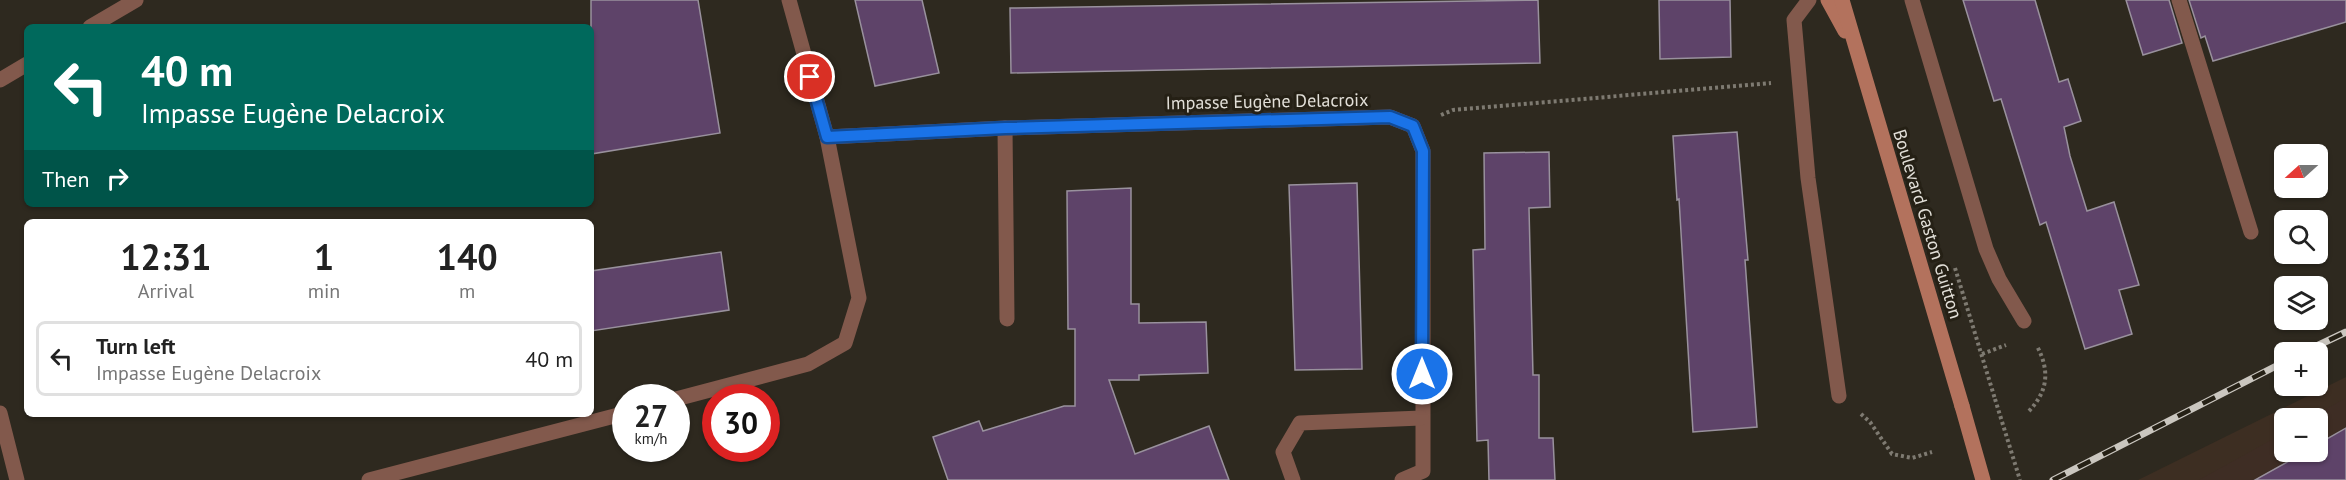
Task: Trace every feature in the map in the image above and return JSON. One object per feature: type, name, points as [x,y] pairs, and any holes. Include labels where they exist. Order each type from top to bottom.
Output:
[{"type":"main road","name":"Boulevard Gaston Guitton","points":[[1828,0],[1856,52]]},
{"type":"main road","name":"Boulevard Gaston Guitton","points":[[1842,0],[1983,480]]},
{"type":"street","points":[[95,24],[136,0]]},
{"type":"street","points":[[690,395],[808,364],[845,343],[859,298],[827,137],[789,0]]},
{"type":"street","points":[[1809,0],[1794,20],[1808,178],[1839,396]]},
{"type":"street","points":[[1912,0],[1986,249],[1999,279],[2024,321]]},
{"type":"street","points":[[2180,0],[2252,232]]},
{"type":"street","points":[[0,80],[24,66]]},
{"type":"street","name":"Impasse Eugène Delacroix","points":[[827,137],[1005,128],[1390,117],[1413,126]]},
{"type":"street","points":[[1402,480],[1423,471],[1421,418],[1423,151],[1413,126]]},
{"type":"street","points":[[1005,128],[1007,319]]},
{"type":"street","points":[[0,413],[17,480]]},
{"type":"street","points":[[369,480],[612,417]]},
{"type":"street","points":[[1293,480],[1283,452],[1300,423],[1421,418]]},
{"type":"path","points":[[1413,126],[1454,110],[1801,80]]},
{"type":"path","points":[[2024,321],[2043,358],[2047,382],[2041,399],[2030,411]]},
{"type":"path","points":[[1982,354],[2006,345]]},
{"type":"path","points":[[1839,396],[1870,422],[1892,454],[1912,458],[1932,452]]},
{"type":"path","points":[[1995,399],[2020,480]]},
{"type":"shaded area","points":[[2346,377],[2346,480],[2138,480],[2274,413],[2274,462],[2328,462],[2328,408],[2283,408],[2308,396],[2328,396],[2328,386]]},
{"type":"shaded area","points":[[2346,398],[2346,480],[2199,480],[2274,439],[2274,462],[2328,462],[2328,408]]},
{"type":"building","points":[[591,0],[698,0],[720,133],[594,154],[594,24],[591,24]]},
{"type":"building","points":[[855,0],[922,0],[939,73],[875,86]]},
{"type":"building","points":[[1538,0],[1540,63],[1011,73],[1010,8]]},
{"type":"building","points":[[1659,0],[1730,0],[1731,57],[1660,59]]},
{"type":"building","points":[[1963,0],[2035,0],[2059,82],[2068,79],[2081,121],[2064,127],[2070,156],[2087,211],[2114,202],[2139,285],[2119,290],[2132,334],[2085,349],[2046,222],[2040,225],[2001,99],[1994,101]]},
{"type":"building","points":[[2126,0],[2169,0],[2182,43],[2143,55]]},
{"type":"building","points":[[2189,0],[2346,0],[2346,22],[2213,61],[2205,36],[2201,38]]},
{"type":"building","points":[[1737,132],[1748,260],[1745,260],[1757,427],[1693,432],[1673,136]]},
{"type":"building","points":[[1549,152],[1550,207],[1529,208],[1533,375],[1539,375],[1539,438],[1553,438],[1555,480],[1489,480],[1488,440],[1477,441],[1473,250],[1485,249],[1484,153]]},
{"type":"building","points":[[1357,183],[1362,369],[1295,370],[1289,185]]},
{"type":"building","points":[[1131,188],[1131,304],[1139,304],[1139,323],[1206,322],[1208,373],[1139,375],[1139,380],[1109,380],[1135,454],[1209,426],[1229,480],[948,480],[933,437],[979,421],[983,431],[1064,406],[1075,406],[1075,329],[1068,329],[1067,191]]},
{"type":"building","points":[[721,252],[729,310],[594,331],[594,271]]},
{"type":"building","points":[[2346,428],[2346,480],[2255,480],[2287,462],[2328,462],[2328,438]]},
{"type":"railway","points":[[2325,342],[2346,332]]},
{"type":"railway","points":[[2053,480],[2274,367]]},
{"type":"route","points":[[810,77],[827,137],[1005,128],[1390,117],[1413,126],[1423,151],[1422,374]]}]
